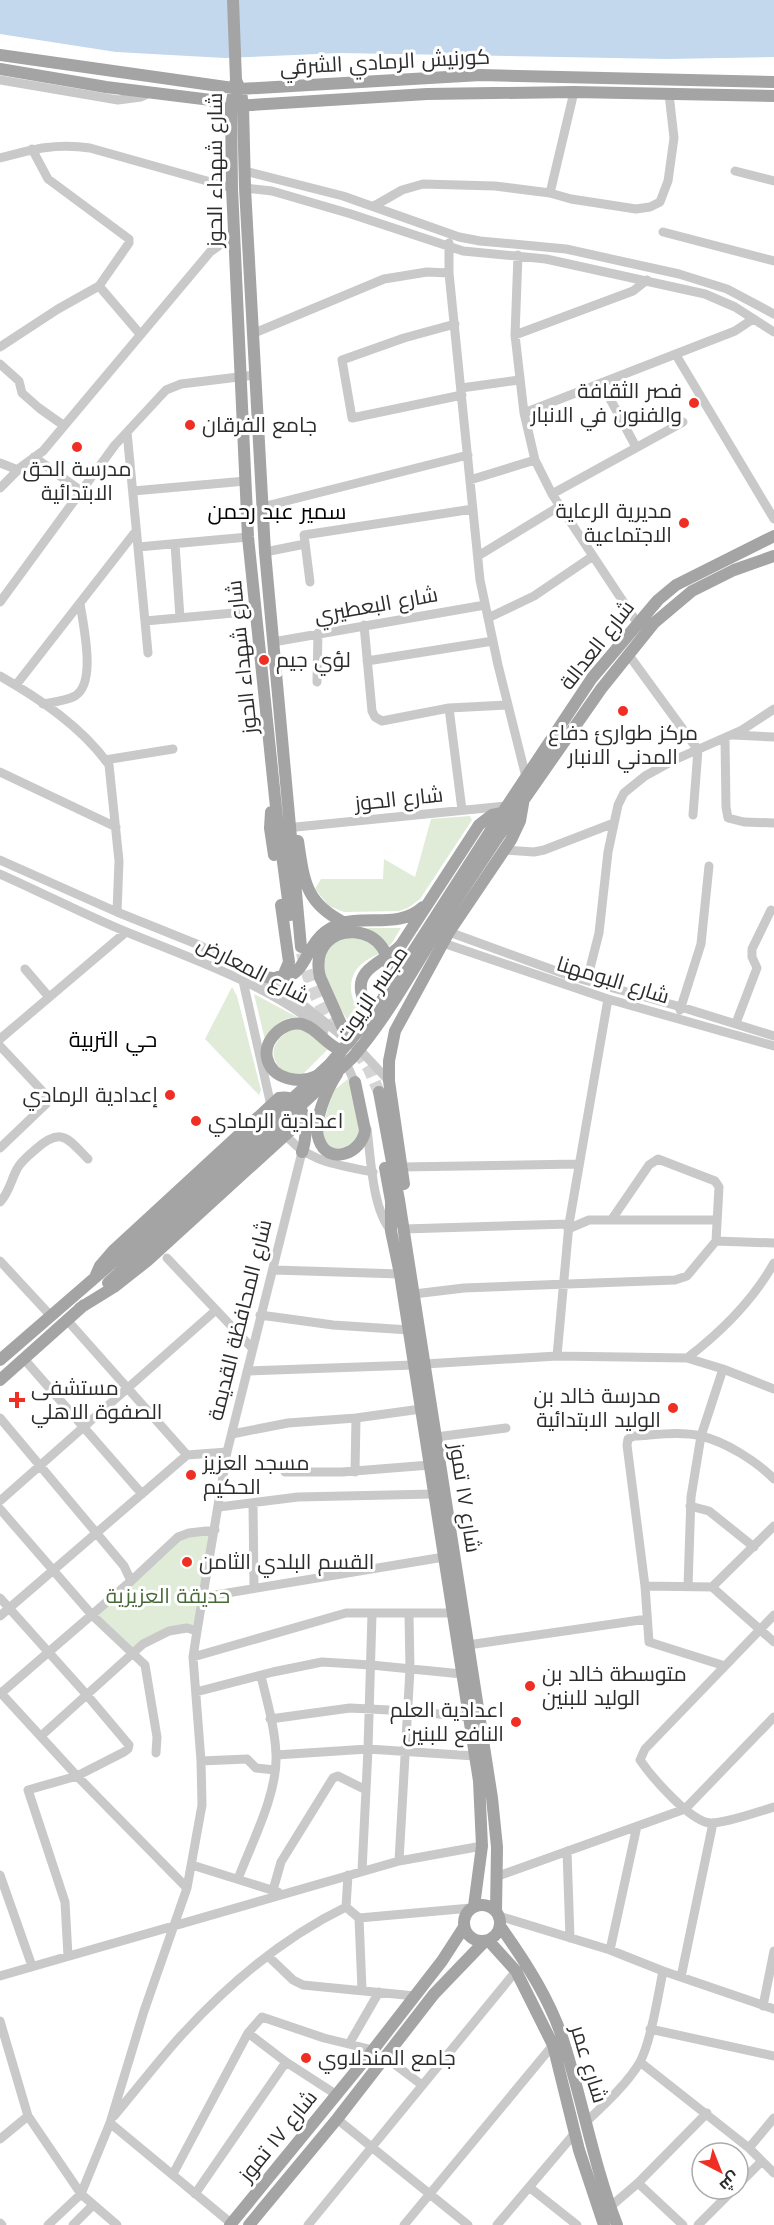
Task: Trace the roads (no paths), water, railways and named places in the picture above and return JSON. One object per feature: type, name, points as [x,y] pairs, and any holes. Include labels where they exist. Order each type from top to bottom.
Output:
[{"type":"main road","name":"شارع شهداء الحوز","points":[[233,0],[237,106],[244,130],[252,334],[269,649],[280,792],[297,947]]},
{"type":"main road","name":"كورنيش الرمادي الشرقي","points":[[0,55],[236,85],[481,75],[774,82]]},
{"type":"main road","points":[[0,69],[106,87],[211,100],[222,110],[230,131]]},
{"type":"main road","points":[[176,95],[177,79]]},
{"type":"main road","points":[[737,96],[739,82]]},
{"type":"main road","name":"كورنيش الرمادي الشرقي","points":[[237,106],[428,94],[574,92],[774,96]]},
{"type":"main road","points":[[244,130],[250,116],[258,108],[268,104]]},
{"type":"main road","name":"شارع شهداء الحوز","points":[[237,106],[230,131],[249,537],[256,611],[269,649]]},
{"type":"main road","name":"شارع العدالة","points":[[496,830],[504,809],[592,678],[658,600],[676,585],[774,536]]},
{"type":"main road","name":"شارع العدالة","points":[[496,830],[524,798],[628,654],[654,623],[692,591],[734,570],[774,556]]},
{"type":"main road","points":[[280,792],[293,809],[308,890],[319,906],[345,923]]},
{"type":"main road","points":[[273,978],[283,976],[289,962],[270,828],[280,792]]},
{"type":"main road","points":[[404,1227],[409,1208],[389,1081],[389,1061],[393,1039],[406,1007],[446,938],[504,850],[520,821],[524,798]]},
{"type":"main road","points":[[406,1007],[393,1014],[374,1011],[366,1004],[362,995],[362,980],[370,967],[389,957],[401,945],[479,825],[504,809]]},
{"type":"main road","name":"مجسر الزيوت","points":[[139,1247],[346,1047],[384,996],[496,830]]},
{"type":"main road","name":"مجسر الزيوت","points":[[139,1247],[341,1068],[362,1046],[384,1018],[496,830]]},
{"type":"main road","points":[[246,976],[285,977],[299,970],[322,934],[333,926],[408,917],[421,909],[438,889]]},
{"type":"main road","points":[[350,1042],[320,977],[319,958],[328,942],[345,932],[364,933],[380,944],[387,957],[389,978],[384,996]]},
{"type":"main road","points":[[317,1076],[305,1080],[287,1078],[272,1068],[267,1051],[278,1032],[292,1023],[311,1028],[328,1044],[340,1050]]},
{"type":"main road","points":[[341,1068],[324,1100],[318,1123],[319,1141],[328,1152],[349,1153],[361,1144],[365,1130],[356,1082]]},
{"type":"main road","name":"شارع ١٧ تموز","points":[[473,1907],[482,1846],[481,1801],[421,1409],[420,1364],[409,1330],[411,1312],[414,1294],[404,1227],[375,1091],[391,1201],[391,1231],[411,1312],[436,1437],[495,1815],[498,1918]]},
{"type":"main road","points":[[96,1275],[100,1266],[113,1251],[279,1098],[290,1098],[304,1118],[306,1135],[302,1152]]},
{"type":"main road","points":[[80,1308],[114,1287],[147,1261],[304,1118]]},
{"type":"main road","points":[[0,1360],[96,1275],[139,1247]]},
{"type":"main road","points":[[0,1380],[80,1308],[139,1247]]},
{"type":"main road","points":[[484,1905],[498,1918],[494,1937],[487,1940],[474,1940],[464,1927],[465,1916],[473,1907],[484,1905]]},
{"type":"main road","name":"شارع عمر","points":[[498,1918],[527,1964],[564,2041],[591,2146],[617,2225]]},
{"type":"main road","name":"شارع ١٧ تموز","points":[[231,2224],[374,2050],[442,1961],[464,1927]]},
{"type":"main road","name":"شارع ١٧ تموز","points":[[249,2225],[337,2119],[434,1994],[487,1940]]},
{"type":"main road","name":"شارع عمر","points":[[487,1940],[516,1971],[553,2045],[575,2133],[604,2225]]},
{"type":"street","points":[[0,80],[118,100],[141,98],[152,92]]},
{"type":"street","points":[[550,194],[574,92]]},
{"type":"street","points":[[374,206],[402,190],[423,184],[495,186],[636,209],[650,207],[660,202],[668,180],[674,138],[669,94]]},
{"type":"street","points":[[0,158],[32,149],[71,145],[90,148],[232,188]]},
{"type":"street","points":[[2,343],[99,286],[129,243],[129,239],[48,179],[32,149]]},
{"type":"street","points":[[245,171],[374,206],[450,234],[480,242],[566,249],[649,267],[726,289],[774,314]]},
{"type":"street","points":[[735,171],[774,181]]},
{"type":"street","points":[[245,188],[272,191],[470,253],[518,255],[563,261],[715,298],[774,332]]},
{"type":"street","points":[[663,232],[774,261]]},
{"type":"street","points":[[450,234],[449,273],[478,556],[485,605],[526,777]]},
{"type":"street","points":[[0,488],[18,470],[43,451],[210,252],[234,235]]},
{"type":"street","points":[[518,255],[515,335],[524,413],[535,460],[552,494],[638,624]]},
{"type":"street","points":[[252,334],[384,279],[433,271],[449,273]]},
{"type":"street","points":[[515,335],[633,291],[647,280]]},
{"type":"street","points":[[99,286],[140,334]]},
{"type":"street","points":[[524,413],[735,331],[753,319]]},
{"type":"street","points":[[455,324],[404,338],[342,360],[352,418],[519,380]]},
{"type":"street","points":[[676,355],[774,519]]},
{"type":"street","points":[[0,364],[19,381],[22,393],[63,425]]},
{"type":"street","points":[[0,602],[127,432],[166,390],[181,384],[255,375]]},
{"type":"street","points":[[602,384],[636,447]]},
{"type":"street","points":[[552,494],[683,422]]},
{"type":"street","points":[[127,432],[148,653]]},
{"type":"street","points":[[262,507],[468,455]]},
{"type":"street","points":[[34,457],[81,491]]},
{"type":"street","points":[[470,480],[535,460]]},
{"type":"street","points":[[0,463],[18,470]]},
{"type":"street","points":[[133,492],[246,482]]},
{"type":"street","points":[[478,556],[560,506]]},
{"type":"street","points":[[265,552],[305,540],[473,508]]},
{"type":"street","points":[[16,685],[136,531]]},
{"type":"street","points":[[138,547],[249,537]]},
{"type":"street","points":[[305,540],[310,582]]},
{"type":"street","points":[[175,544],[180,618]]},
{"type":"street","points":[[488,618],[534,596],[593,556]]},
{"type":"street","points":[[43,704],[73,697],[81,691],[86,682],[87,666],[80,603]]},
{"type":"street","name":"شارع البعطيري","points":[[269,649],[318,633],[485,605]]},
{"type":"street","points":[[145,621],[256,611]]},
{"type":"street","points":[[364,625],[372,711],[375,717],[382,721],[449,708],[507,705]]},
{"type":"street","points":[[317,682],[318,633]]},
{"type":"street","points":[[367,661],[493,641]]},
{"type":"street","points":[[628,654],[698,750],[693,815]]},
{"type":"street","points":[[0,676],[64,719],[109,765],[120,861],[117,912]]},
{"type":"street","points":[[449,708],[462,810]]},
{"type":"street","points":[[587,981],[599,933],[608,852],[618,805],[624,793],[645,776],[729,737],[774,709]]},
{"type":"street","points":[[729,737],[774,737]]},
{"type":"street","points":[[729,737],[726,807],[728,818],[744,822],[774,823]]},
{"type":"street","points":[[105,760],[173,749]]},
{"type":"street","points":[[0,772],[116,827]]},
{"type":"street","name":"شارع الحوز","points":[[296,827],[462,810],[504,809]]},
{"type":"street","points":[[504,850],[534,852],[544,850],[614,824]]},
{"type":"street","name":"شارع المعارض","points":[[0,860],[117,912],[199,945],[323,1030],[340,1050],[356,1082],[365,1113],[379,1211],[391,1231]]},
{"type":"street","points":[[676,1018],[700,944],[710,866]]},
{"type":"street","name":"شارع المعارض","points":[[0,874],[126,932],[246,976],[297,1000],[350,1042],[376,1065],[389,1081]]},
{"type":"street","points":[[736,1023],[757,968],[752,957],[752,949],[771,910]]},
{"type":"street","points":[[0,1039],[126,932]]},
{"type":"street","name":"شارع البومهنا","points":[[446,938],[487,946],[587,981],[772,1033]]},
{"type":"street","name":"شارع البومهنا","points":[[446,938],[482,957],[608,999],[774,1046]]},
{"type":"street","points":[[190,957],[199,945]]},
{"type":"street","points":[[482,957],[487,946]]},
{"type":"street","points":[[25,969],[49,997]]},
{"type":"street","points":[[246,976],[275,1120],[285,1135],[302,1152],[321,1161],[373,1172]]},
{"type":"street","points":[[557,1356],[568,1226],[608,999]]},
{"type":"street","points":[[0,1046],[46,1095],[47,1099],[46,1104],[0,1148]]},
{"type":"street","points":[[0,1202],[7,1193],[17,1167],[48,1138],[60,1136],[67,1138],[88,1159]]},
{"type":"street","name":"شارع المحافظة القديمة","points":[[110,2122],[144,2011],[187,1888],[192,1865],[202,1805],[193,1657],[196,1631],[227,1452],[302,1152]]},
{"type":"street","points":[[414,1294],[464,1288],[675,1280],[687,1276],[716,1241],[719,1187],[715,1181],[658,1159],[649,1165],[612,1219]]},
{"type":"street","points":[[402,1167],[578,1164]]},
{"type":"street","points":[[404,1227],[568,1226],[589,1220],[612,1219],[716,1220]]},
{"type":"street","points":[[716,1241],[774,1242]]},
{"type":"street","points":[[167,1258],[252,1348]]},
{"type":"street","points":[[0,1261],[50,1315]]},
{"type":"street","points":[[687,1358],[720,1331],[765,1278],[774,1263]]},
{"type":"street","points":[[274,1270],[400,1274]]},
{"type":"street","points":[[0,1500],[216,1310]]},
{"type":"street","points":[[260,1315],[333,1325],[409,1330]]},
{"type":"street","points":[[67,1320],[187,1455]]},
{"type":"street","points":[[247,1371],[557,1356],[687,1358],[774,1389]]},
{"type":"street","points":[[24,1359],[142,1494]]},
{"type":"street","points":[[688,1586],[690,1506],[701,1436],[723,1369]]},
{"type":"street","points":[[232,1434],[288,1423],[356,1418],[421,1409]]},
{"type":"street","points":[[0,1418],[124,1566],[131,1581]]},
{"type":"street","points":[[355,1472],[356,1418]]},
{"type":"street","points":[[436,1437],[506,1428]]},
{"type":"street","points":[[725,1666],[650,1642],[628,1439],[634,1436],[685,1434],[701,1436],[747,1456],[774,1479]]},
{"type":"street","points":[[0,1616],[187,1455],[227,1452]]},
{"type":"street","points":[[285,1472],[355,1472],[430,1465]]},
{"type":"street","points":[[219,1506],[298,1497],[434,1494]]},
{"type":"street","points":[[253,1503],[254,1587]]},
{"type":"street","points":[[690,1506],[709,1511],[754,1547]]},
{"type":"street","points":[[0,1509],[92,1615],[132,1653],[146,1670],[157,1737],[156,1754]]},
{"type":"street","points":[[712,1587],[774,1526]]},
{"type":"street","points":[[187,1888],[77,1776],[0,1693],[131,1581],[178,1537],[189,1533],[215,1530]]},
{"type":"street","points":[[202,1597],[444,1557]]},
{"type":"street","points":[[645,1586],[712,1587],[774,1642]]},
{"type":"street","points":[[0,1598],[126,1740],[128,1749],[77,1776],[28,1790],[65,1902],[68,1956]]},
{"type":"street","points":[[193,1657],[346,1613],[453,1613]]},
{"type":"street","points":[[362,1872],[372,1614]]},
{"type":"street","points":[[399,1861],[410,1669],[409,1614]]},
{"type":"street","points":[[774,1615],[645,1749],[640,1760],[685,1809],[701,1821],[712,1823],[774,1808]]},
{"type":"street","points":[[468,1645],[647,1618]]},
{"type":"street","points":[[41,1736],[143,1644],[169,1631],[187,1628],[196,1631]]},
{"type":"street","points":[[196,1692],[322,1662],[462,1674]]},
{"type":"street","points":[[238,1879],[274,1782],[276,1755],[261,1676]]},
{"type":"street","points":[[270,1719],[321,1711],[370,1708],[469,1718]]},
{"type":"street","points":[[498,1876],[685,1809],[774,1717]]},
{"type":"street","points":[[276,1755],[368,1749],[475,1756]]},
{"type":"street","points":[[201,1761],[247,1759],[256,1768],[275,1770]]},
{"type":"street","points":[[273,1890],[281,1862],[333,1778],[338,1776],[366,1790]]},
{"type":"street","points":[[681,1977],[712,1823]]},
{"type":"street","points":[[610,1950],[637,1826]]},
{"type":"street","points":[[0,1976],[399,1861],[482,1846]]},
{"type":"street","points":[[567,1851],[570,1938]]},
{"type":"street","points":[[192,1865],[284,1894]]},
{"type":"street","points":[[0,1875],[32,1966]]},
{"type":"street","points":[[346,1907],[348,1875]]},
{"type":"street","points":[[346,1907],[359,1917],[473,1907]]},
{"type":"street","points":[[48,2225],[81,2194],[110,2122],[178,2039],[227,1989],[268,1956],[315,1922],[346,1907]]},
{"type":"street","points":[[359,1917],[362,1990]]},
{"type":"street","points":[[498,1918],[610,1950],[663,1971],[774,2009]]},
{"type":"street","points":[[763,2006],[774,1951]]},
{"type":"street","points":[[268,1956],[293,1980],[303,1985],[415,1996]]},
{"type":"street","points":[[308,2225],[516,1971]]},
{"type":"street","points":[[586,2122],[612,2097],[640,2062],[663,1971]]},
{"type":"street","points":[[349,2044],[379,1992]]},
{"type":"street","points":[[173,2174],[257,2020],[266,2017],[324,2038],[374,2050]]},
{"type":"street","points":[[0,2021],[5,2052],[28,2115],[81,2194],[117,2225]]},
{"type":"street","points":[[650,2029],[774,2056]]},
{"type":"street","points":[[248,2033],[286,2062],[337,2095]]},
{"type":"street","points":[[404,2225],[553,2045]]},
{"type":"street","points":[[385,2057],[422,2085]]},
{"type":"street","points":[[195,2194],[286,2062]]},
{"type":"street","points":[[640,2062],[741,2141]]},
{"type":"street","points":[[610,2207],[638,2183],[707,2113]]},
{"type":"street","points":[[0,2139],[28,2115]]},
{"type":"street","points":[[750,2147],[774,2118]]},
{"type":"street","points":[[337,2119],[468,2225]]},
{"type":"street","points":[[110,2122],[231,2224]]},
{"type":"street","points":[[497,2225],[575,2133]]},
{"type":"street","points":[[750,2149],[774,2173]]},
{"type":"street","points":[[750,2173],[762,2161]]},
{"type":"street","points":[[638,2183],[683,2225]]},
{"type":"street","points":[[530,2187],[577,2225]]},
{"type":"street","points":[[698,2225],[722,2201]]},
{"type":"street","points":[[73,2225],[93,2205]]},
{"type":"water","points":[[0,0],[774,0],[774,57],[667,59],[340,53],[225,58],[116,52],[0,34]]},
{"type":"tunnel","points":[[302,953],[316,996],[327,1016],[341,1034]]},
{"type":"tunnel","points":[[357,1051],[369,1069],[379,1092]]},
{"type":"place","name":"فصر الثقافة والفنون في الانبار","points":[[694,403]]},
{"type":"place","name":"جامع الفرقان","points":[[190,425]]},
{"type":"place","name":"مدرسة الحق الابتدائية","points":[[77,447]]},
{"type":"place","name":"مديرية الرعاية الاجتماعية","points":[[684,523]]},
{"type":"place","name":"لؤي جيم","points":[[264,660]]},
{"type":"place","name":"مركز طوارئ دفاع المدني الانبار","points":[[623,711]]},
{"type":"place","name":"إعدادية الرمادي","points":[[170,1095]]},
{"type":"place","name":"اعدادية الرمادي","points":[[196,1121]]},
{"type":"place","name":"مستشفى الصفوة الاهلي","points":[[17,1400]]},
{"type":"place","name":"مدرسة خالد بن الوليد الابتدائية","points":[[673,1408]]},
{"type":"place","name":"مسجد العزيز الحكيم","points":[[191,1475]]},
{"type":"place","name":"القسم البلدي الثامن","points":[[187,1562]]},
{"type":"place","name":"متوسطة خالد بن الوليد للبنين","points":[[530,1686]]},
{"type":"place","name":"اعدادية العلم النافع للبنين","points":[[516,1722]]},
{"type":"place","name":"جامع المندلاوي","points":[[306,2058]]},
{"type":"district","name":"سمير عبد رحمن","points":[[277,511]]},
{"type":"district","name":"حي التربية","points":[[113,1039]]},
{"type":"park label","name":"حديقة العزيزية","points":[[168,1596]]}]
